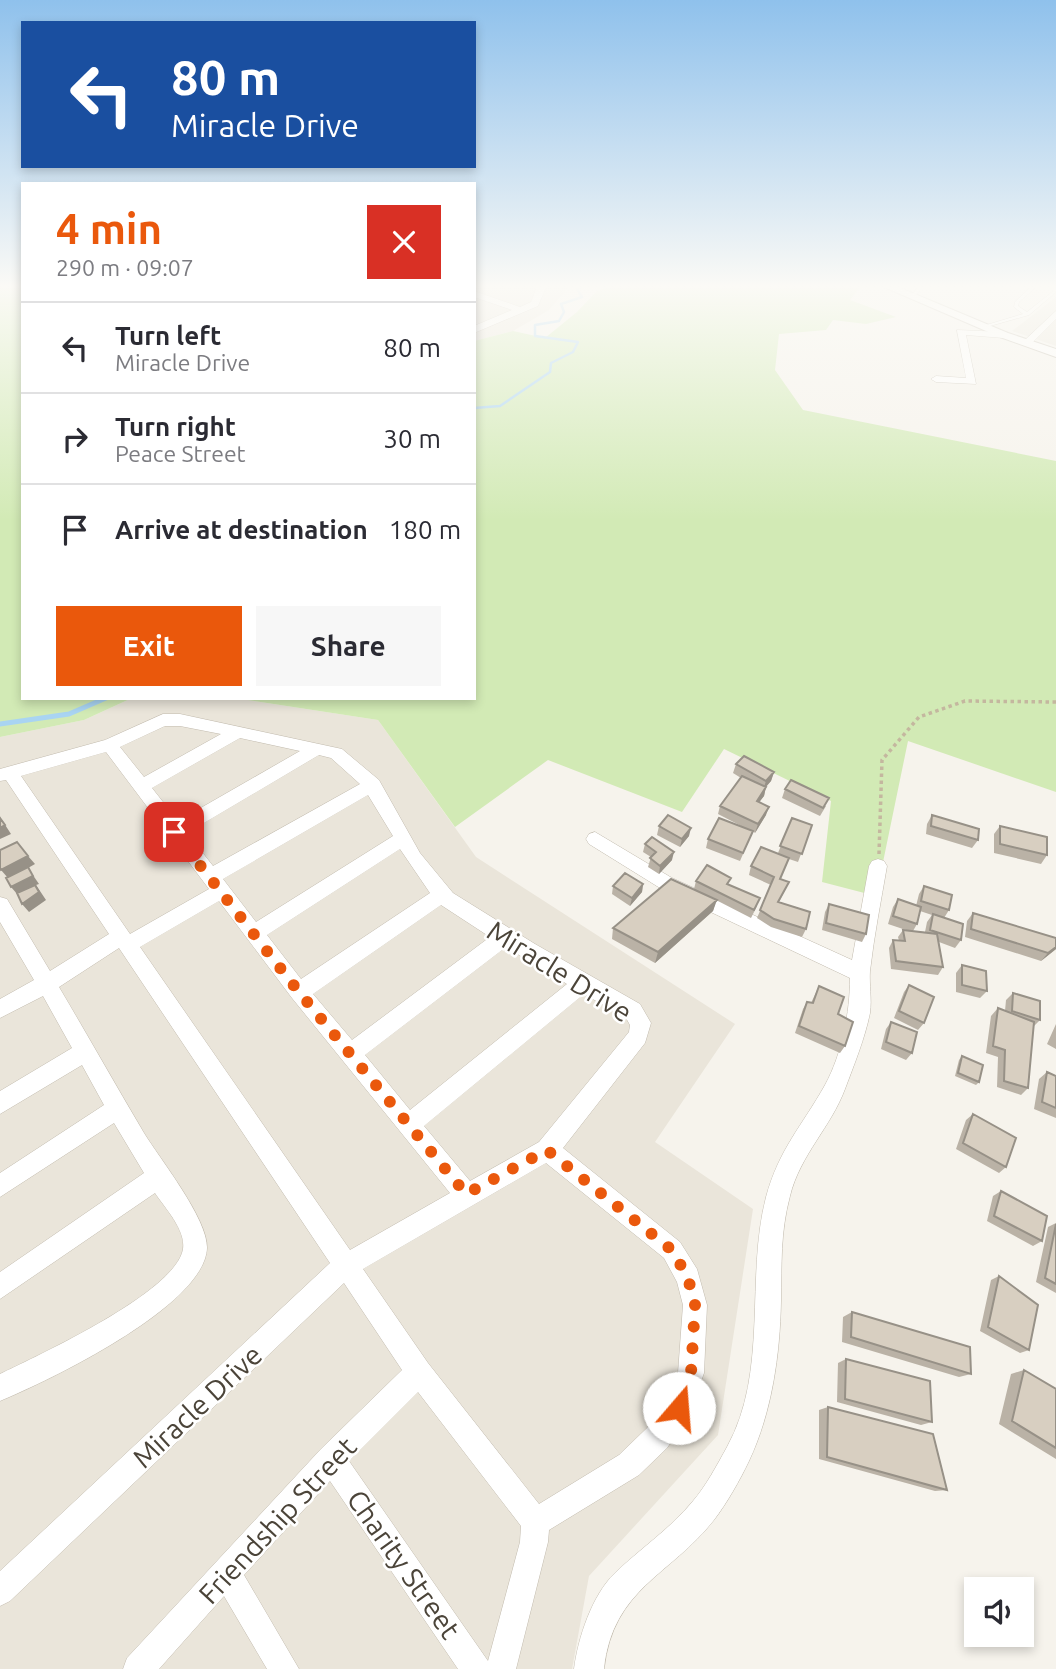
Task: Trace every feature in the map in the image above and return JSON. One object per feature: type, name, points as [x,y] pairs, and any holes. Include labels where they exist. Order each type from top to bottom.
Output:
[{"type":"street","points":[[936,379],[972,382],[968,365]]},
{"type":"street","name":"Miracle Drive","points":[[1,1589],[345,1266],[466,1194],[547,1150],[638,1036],[641,1023],[633,1012],[442,894],[428,879],[402,839],[373,784],[353,764],[337,753],[180,720],[163,720],[110,745],[5,774]]},
{"type":"street","points":[[140,787],[237,732]]},
{"type":"street","points":[[110,745],[299,992],[466,1194]]},
{"type":"street","points":[[174,832],[319,748]]},
{"type":"street","points":[[5,774],[125,940],[419,1372],[535,1522],[534,1542],[501,1669]]},
{"type":"street","points":[[0,1009],[125,940],[373,784]]},
{"type":"street","points":[[254,933],[402,839]]},
{"type":"street","points":[[595,839],[631,864],[666,883],[860,973]]},
{"type":"street","points":[[590,1669],[592,1652],[605,1614],[624,1585],[667,1548],[704,1510],[739,1453],[756,1406],[769,1303],[769,1236],[778,1196],[787,1165],[835,1088],[860,1012],[860,973],[878,866]]},
{"type":"street","points":[[299,992],[442,894]]},
{"type":"street","points":[[0,905],[48,983],[158,1177],[192,1229],[195,1253],[183,1277],[141,1310],[72,1352],[0,1388]]},
{"type":"street","points":[[350,1054],[506,936]]},
{"type":"street","points":[[408,1125],[583,983]]},
{"type":"street","points":[[0,1103],[86,1051]]},
{"type":"street","points":[[0,1186],[118,1108]]},
{"type":"street","points":[[535,1522],[629,1465],[657,1438],[672,1418],[679,1408],[691,1373],[695,1305],[688,1278],[672,1250],[547,1150]]},
{"type":"street","points":[[0,1287],[158,1177]]},
{"type":"street","name":"Friendship Street","points":[[138,1669],[331,1459],[419,1372]]},
{"type":"street","name":"Charity Street","points":[[331,1459],[476,1669]]},
{"type":"street","points":[[227,1573],[284,1669]]},
{"type":"path","points":[[878,866],[882,760],[919,716],[965,701],[1056,702]]},
{"type":"shaded area","points":[[128,700],[247,700],[378,720],[476,857],[735,1024],[655,1142],[753,1209],[718,1435],[589,1576],[572,1669],[0,1669],[0,737],[84,720]]},
{"type":"green space","points":[[0,365],[21,365],[21,700],[128,700],[84,720],[0,737]]},
{"type":"green space","points":[[476,365],[776,365],[775,370],[803,410],[1056,461],[1056,792],[908,741],[876,896],[822,882],[831,801],[724,749],[682,812],[548,760],[455,827],[378,720],[247,700],[476,700]]},
{"type":"building","points":[[744,756],[774,772],[766,781],[736,764]]},
{"type":"building","points":[[742,776],[766,787],[757,801],[769,807],[758,824],[720,806]]},
{"type":"building","points":[[791,780],[829,798],[823,808],[785,789]]},
{"type":"building","points":[[668,815],[691,828],[682,839],[659,826]]},
{"type":"building","points":[[932,815],[979,829],[978,840],[931,826]]},
{"type":"building","points":[[719,818],[753,831],[743,853],[708,839]]},
{"type":"building","points":[[792,818],[812,825],[802,854],[780,846]]},
{"type":"building","points":[[1000,826],[1047,837],[1047,855],[1000,844]]},
{"type":"building","points":[[652,837],[674,852],[660,866],[650,858],[656,852],[645,844]]},
{"type":"building","points":[[17,842],[28,856],[1,870],[0,850]]},
{"type":"building","points":[[761,847],[789,858],[780,879],[789,882],[778,902],[810,912],[806,929],[774,919],[760,910],[774,877],[751,866]]},
{"type":"building","points":[[707,865],[731,878],[727,884],[760,898],[754,910],[696,881]]},
{"type":"building","points":[[28,867],[33,876],[11,887],[6,878]]},
{"type":"building","points":[[625,873],[643,884],[632,898],[613,886]]},
{"type":"building","points":[[671,879],[717,900],[658,952],[613,928]]},
{"type":"building","points":[[35,885],[39,892],[22,904],[17,893]]},
{"type":"building","points":[[924,886],[952,895],[949,910],[921,901]]},
{"type":"building","points":[[898,899],[921,907],[917,924],[893,916]]},
{"type":"building","points":[[829,904],[869,915],[866,934],[826,923]]},
{"type":"building","points":[[973,913],[1056,938],[1056,947],[1048,953],[971,929]]},
{"type":"building","points":[[933,914],[963,924],[961,940],[930,930]]},
{"type":"building","points":[[903,930],[937,934],[943,967],[896,961],[893,940],[905,941]]},
{"type":"building","points":[[962,965],[986,971],[987,991],[962,985]]},
{"type":"building","points":[[909,985],[934,997],[924,1023],[899,1011]]},
{"type":"building","points":[[819,986],[844,997],[838,1014],[853,1022],[845,1046],[799,1026],[807,1002],[813,1003]]},
{"type":"building","points":[[1013,993],[1040,1001],[1040,1020],[1012,1011]]},
{"type":"building","points":[[998,1008],[1034,1022],[1028,1088],[1004,1081],[1005,1050],[993,1046]]},
{"type":"building","points":[[891,1022],[917,1032],[912,1053],[886,1042]]},
{"type":"building","points":[[962,1056],[983,1065],[979,1082],[958,1073]]},
{"type":"building","points":[[1047,1072],[1056,1076],[1056,1108],[1042,1102]]},
{"type":"building","points":[[973,1114],[1016,1138],[1006,1167],[963,1143]]},
{"type":"building","points":[[1001,1191],[1047,1216],[1042,1241],[994,1216]]},
{"type":"building","points":[[1056,1224],[1056,1284],[1045,1278]]},
{"type":"building","points":[[999,1276],[1038,1305],[1029,1350],[988,1327]]},
{"type":"building","points":[[852,1312],[970,1347],[971,1374],[851,1337]]},
{"type":"building","points":[[846,1359],[930,1381],[932,1422],[845,1399]]},
{"type":"building","points":[[1024,1370],[1056,1389],[1056,1448],[1012,1421]]},
{"type":"building","points":[[828,1407],[933,1434],[947,1490],[827,1457]]},
{"type":"waterway","points":[[476,408],[500,406],[550,372],[551,365]]},
{"type":"waterway","points":[[0,724],[69,714],[101,700]]},
{"type":"route","points":[[174,832],[299,992],[466,1194],[547,1150],[672,1250],[688,1278],[695,1305],[691,1373],[679,1408]]}]
